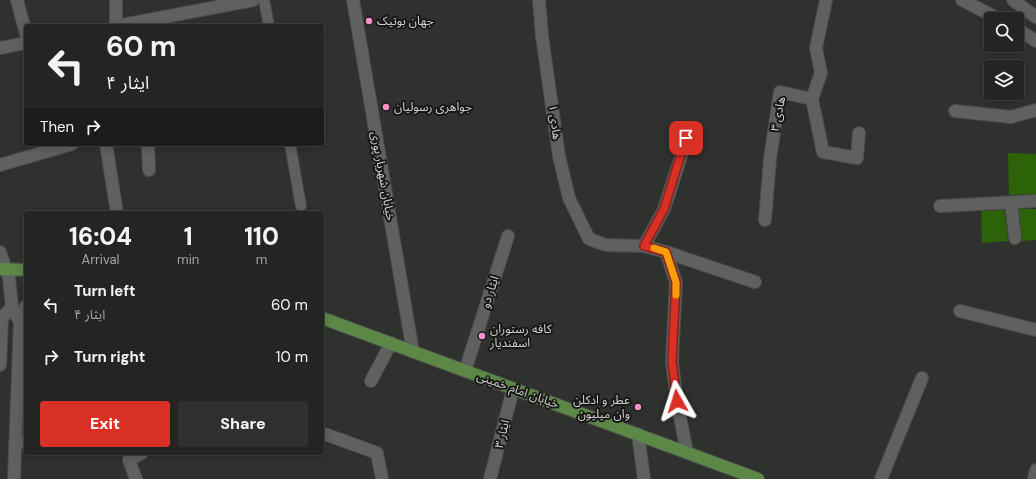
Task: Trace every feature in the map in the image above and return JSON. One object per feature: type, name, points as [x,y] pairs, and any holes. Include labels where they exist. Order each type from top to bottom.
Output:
[{"type":"main road","points":[[5,272],[24,270]]},
{"type":"main road","name":"خیابان امام خمینی","points":[[324,320],[758,479]]},
{"type":"street","points":[[17,0],[24,26]]},
{"type":"street","points":[[116,0],[116,24]]},
{"type":"street","points":[[127,24],[253,0]]},
{"type":"street","name":"خیابان شهریار پوری","points":[[354,0],[413,352]]},
{"type":"street","name":"هادی ۱","points":[[539,0],[542,36],[559,156],[569,198],[590,239],[606,245],[644,246]]},
{"type":"street","points":[[826,0],[816,48],[821,73],[812,99],[823,152],[857,158],[859,133]]},
{"type":"street","points":[[962,0],[985,12]]},
{"type":"street","points":[[1013,0],[1036,17]]},
{"type":"street","points":[[1024,33],[1036,41]]},
{"type":"street","points":[[0,48],[24,43]]},
{"type":"street","name":"هادی ۳","points":[[766,220],[770,159],[780,92],[812,99]]},
{"type":"street","points":[[955,111],[1011,116],[1036,110]]},
{"type":"street","points":[[686,138],[664,209],[644,246],[754,282]]},
{"type":"street","points":[[0,165],[65,146]]},
{"type":"street","points":[[106,146],[117,211]]},
{"type":"street","points":[[148,146],[149,170]]},
{"type":"street","points":[[940,206],[1036,201]]},
{"type":"street","points":[[1011,203],[1015,238]]},
{"type":"street","name":"ایثار دو","points":[[465,371],[508,236]]},
{"type":"street","points":[[0,252],[12,307],[20,322],[22,350],[21,442],[14,479]]},
{"type":"street","points":[[666,252],[676,282],[672,362],[677,401],[687,453]]},
{"type":"street","points":[[0,365],[1,320],[12,307]]},
{"type":"street","points":[[20,322],[24,311]]},
{"type":"street","points":[[960,311],[1036,330]]},
{"type":"street","points":[[371,381],[390,343]]},
{"type":"street","points":[[881,479],[922,378]]},
{"type":"street","name":"ایثار ۳","points":[[490,479],[513,389]]},
{"type":"street","points":[[324,434],[377,453],[382,479]]},
{"type":"street","points":[[638,434],[644,479]]},
{"type":"street","points":[[136,479],[128,460],[138,455]]},
{"type":"street","points":[[1034,479],[1036,470]]},
{"type":"lane","points":[[264,0],[269,24]]},
{"type":"lane","points":[[290,146],[301,206]]},
{"type":"building","points":[[1008,153],[1036,154],[1036,194],[1009,195]]},
{"type":"building","points":[[1019,209],[1036,209],[1036,240],[1022,241]]},
{"type":"building","points":[[1004,210],[1008,241],[982,243],[981,211]]},
{"type":"slow traffic","points":[[654,248],[666,252],[676,282],[676,295]]},
{"type":"place","name":"جهان بوتیک","points":[[369,21]]},
{"type":"place","name":"جواهری رسولیان","points":[[386,107]]},
{"type":"place","name":"کافه رستوران اسفندیار","points":[[482,336]]},
{"type":"place","name":"عطر و ادکلن وان میلیون","points":[[638,407]]},
{"type":"route","points":[[677,401],[672,362],[676,282],[666,252],[644,246],[664,209],[686,138]]}]
